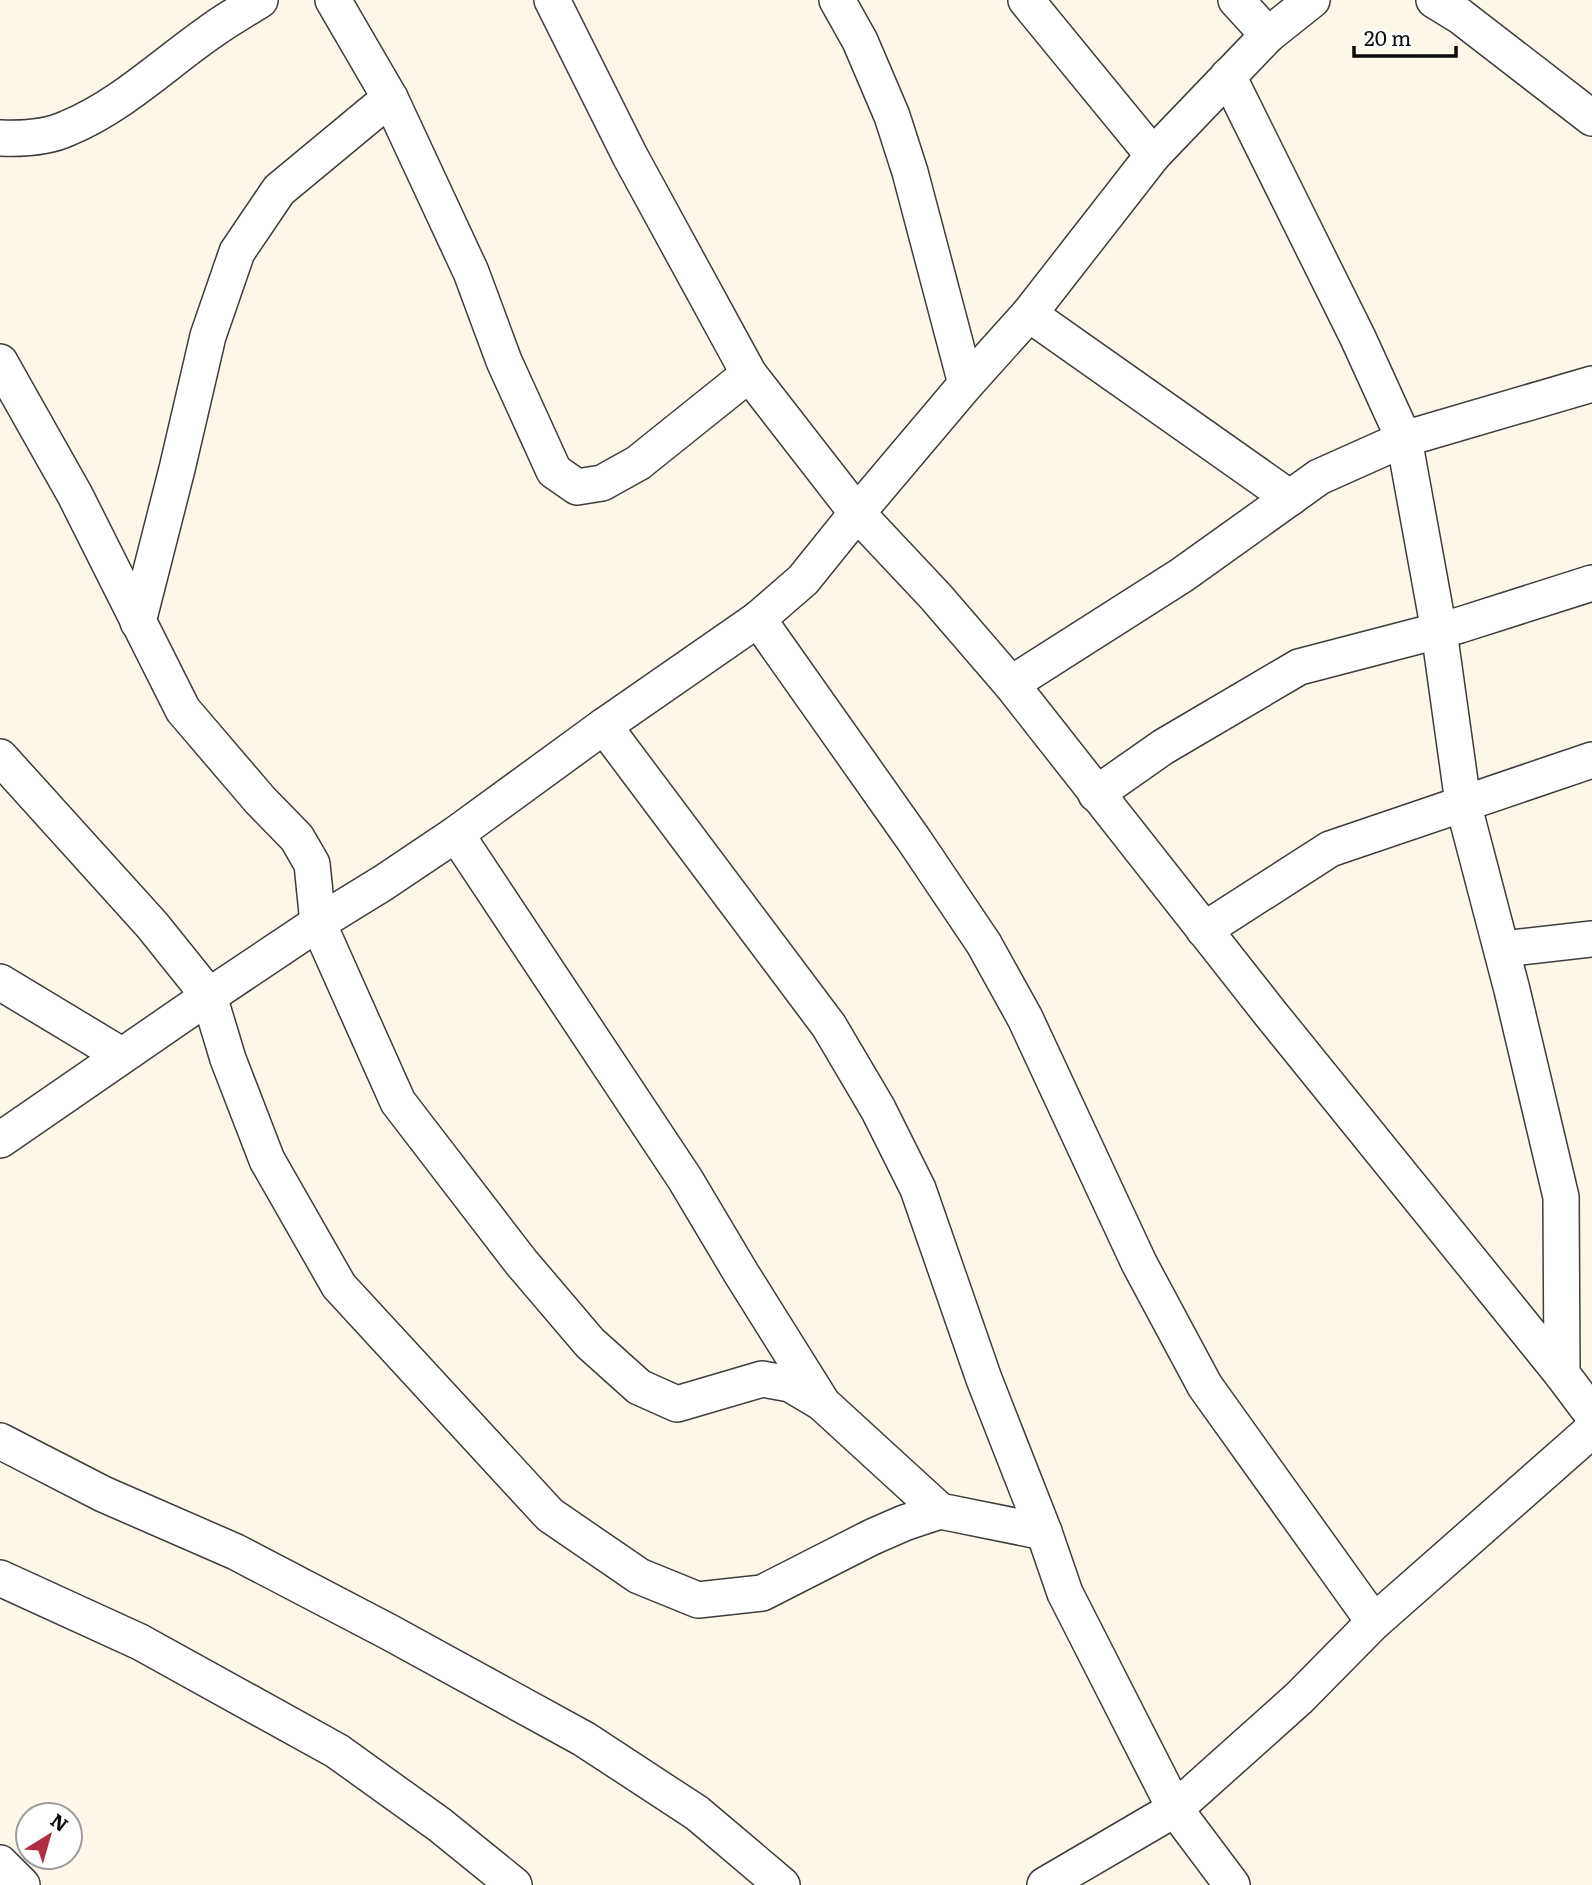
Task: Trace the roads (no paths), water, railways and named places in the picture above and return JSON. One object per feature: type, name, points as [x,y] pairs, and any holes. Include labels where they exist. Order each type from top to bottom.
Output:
[{"type":"street","points":[[0,138],[27,139],[66,129],[100,112],[210,32],[260,0]]},
{"type":"street","points":[[333,0],[390,98],[471,272],[504,361],[554,471],[577,487],[602,483],[638,463],[749,374]]},
{"type":"street","points":[[552,0],[630,156],[749,374],[856,513],[936,597],[1011,684],[1204,930],[1592,1414]]},
{"type":"street","points":[[837,0],[860,41],[892,116],[910,172],[966,384]]},
{"type":"street","points":[[1026,0],[1153,155]]},
{"type":"street","points":[[1236,0],[1268,35]]},
{"type":"street","points":[[0,1140],[121,1055],[456,834],[604,726],[758,619],[803,580],[856,513],[1028,314],[1153,155],[1268,35],[1312,0]]},
{"type":"street","points":[[1434,0],[1460,16],[1592,118]]},
{"type":"street","points":[[1228,76],[1359,338],[1405,439],[1439,631],[1463,803],[1502,949],[1561,1197],[1562,1374]]},
{"type":"street","points":[[138,622],[208,336],[237,253],[279,190],[390,98]]},
{"type":"street","points":[[1028,314],[1290,498]]},
{"type":"street","points":[[0,362],[75,495],[183,710],[260,800],[298,838],[312,864],[318,923],[398,1102],[521,1262],[590,1343],[639,1387],[677,1404],[762,1379],[790,1384],[822,1403],[940,1511]]},
{"type":"street","points":[[1011,684],[1182,575],[1319,477],[1405,439],[1592,384]]},
{"type":"street","points":[[1096,794],[1163,747],[1299,667],[1439,631],[1592,583]]},
{"type":"street","points":[[758,619],[985,944],[1025,1018],[1139,1263],[1205,1386],[1374,1622]]},
{"type":"street","points":[[604,726],[829,1026],[878,1109],[918,1189],[984,1379],[1065,1593],[1175,1809],[1232,1885]]},
{"type":"street","points":[[0,757],[152,925],[209,996],[228,1059],[267,1160],[339,1286],[550,1515],[639,1576],[698,1600],[762,1592],[872,1537],[940,1511],[1044,1532]]},
{"type":"street","points":[[1204,930],[1330,849],[1592,760]]},
{"type":"street","points":[[456,834],[685,1179],[822,1403]]},
{"type":"street","points":[[1502,949],[1592,939]]},
{"type":"street","points":[[0,982],[121,1055]]},
{"type":"street","points":[[1045,1885],[1175,1809],[1298,1698],[1374,1622],[1592,1430]]},
{"type":"street","points":[[0,1441],[103,1494],[236,1552],[390,1632],[584,1739],[697,1813],[782,1885]]},
{"type":"street","points":[[0,1578],[140,1642],[337,1751],[440,1825],[514,1885]]},
{"type":"street","points":[[0,1863],[22,1885]]}]
